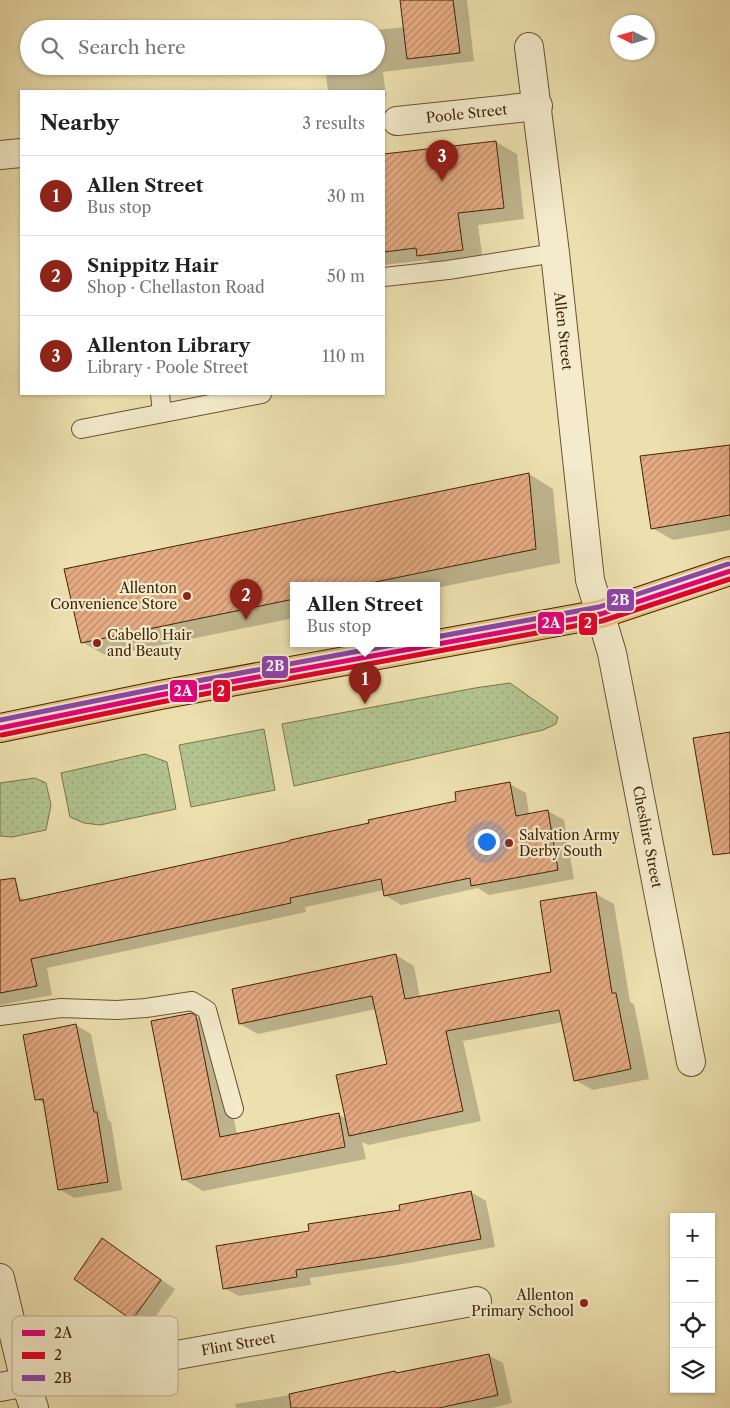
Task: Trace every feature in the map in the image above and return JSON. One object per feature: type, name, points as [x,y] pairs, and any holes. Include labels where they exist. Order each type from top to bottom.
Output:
[{"type":"main road","points":[[440,644],[601,614],[730,572]]},
{"type":"main road","points":[[0,728],[160,695],[421,647]]},
{"type":"street","name":"Allen Street","points":[[529,47],[538,106],[555,253],[590,580],[601,614]]},
{"type":"street","name":"Poole Street","points":[[396,121],[538,106]]},
{"type":"street","points":[[0,155],[20,153]]},
{"type":"street","name":"Cheshire Street","points":[[601,614],[612,653],[691,1062]]},
{"type":"street","points":[[0,1278],[12,1376]]},
{"type":"street","name":"Flint Street","points":[[178,1354],[477,1301]]},
{"type":"street","points":[[24,1396],[34,1408]]},
{"type":"lane","points":[[385,277],[448,270],[555,253]]},
{"type":"lane","points":[[160,395],[162,413]]},
{"type":"lane","points":[[81,429],[257,395]]},
{"type":"lane","points":[[0,1016],[61,1008],[117,1010],[146,1008],[192,1001],[207,1010],[234,1109]]},
{"type":"green space","points":[[510,683],[558,717],[556,724],[543,730],[294,786],[282,724]]},
{"type":"green space","points":[[264,729],[275,790],[191,807],[179,745]]},
{"type":"green space","points":[[145,754],[167,762],[176,809],[100,825],[84,823],[70,817],[61,773]]},
{"type":"green space","points":[[35,778],[46,783],[51,805],[46,830],[12,837],[0,836],[0,783]]},
{"type":"building","points":[[400,0],[453,0],[460,53],[407,59]]},
{"type":"building","points":[[496,141],[504,208],[458,213],[463,250],[417,256],[416,248],[385,252],[385,154]]},
{"type":"building","points":[[730,445],[730,515],[651,529],[640,456]]},
{"type":"building","points":[[529,473],[536,549],[376,582],[290,582],[290,600],[81,643],[64,569]]},
{"type":"building","points":[[730,732],[730,853],[713,855],[693,738]]},
{"type":"building","points":[[510,782],[516,816],[548,810],[558,870],[471,886],[470,878],[384,896],[381,879],[290,898],[291,903],[31,959],[37,986],[0,993],[0,880],[15,878],[20,901],[369,823],[368,820],[456,801],[455,792]]},
{"type":"building","points":[[596,892],[612,993],[616,993],[631,1069],[574,1081],[559,1010],[446,1031],[463,1111],[349,1136],[336,1075],[387,1064],[372,996],[239,1024],[232,989],[396,954],[405,999],[551,972],[540,901]]},
{"type":"building","points":[[192,1013],[196,1016],[220,1137],[339,1113],[345,1147],[182,1180],[151,1021]]},
{"type":"building","points":[[76,1024],[94,1112],[97,1112],[108,1182],[58,1190],[43,1099],[35,1100],[23,1035]]},
{"type":"building","points":[[471,1191],[481,1239],[296,1270],[297,1277],[223,1289],[216,1246],[309,1231],[308,1224],[400,1210],[399,1205]]},
{"type":"building","points":[[102,1238],[161,1280],[135,1316],[126,1316],[74,1279]]},
{"type":"building","points":[[489,1354],[498,1395],[439,1408],[291,1408],[289,1394],[395,1371],[396,1373]]},
{"type":"transit line","name":"2B","points":[[440,636],[599,607],[728,564]]},
{"type":"transit line","name":"2A","points":[[440,644],[601,614],[730,571]]},
{"type":"transit line","name":"2","points":[[2,735],[161,702],[602,621],[730,579]]},
{"type":"transit line","name":"2B","points":[[0,720],[159,688],[381,647]]},
{"type":"transit line","name":"2A","points":[[0,728],[160,695],[421,647]]},
{"type":"place","name":"Allenton Library","points":[[442,181]]},
{"type":"place","name":"Allenton Convenience Store","points":[[187,596]]},
{"type":"place","name":"Snippitz Hair","points":[[246,620]]},
{"type":"place","name":"Cabello Hair and Beauty","points":[[97,643]]},
{"type":"place","name":"Allen Street","points":[[365,704]]},
{"type":"place","name":"Salvation Army Derby South","points":[[509,843]]},
{"type":"place","name":"Allenton Primary School","points":[[584,1303]]}]
